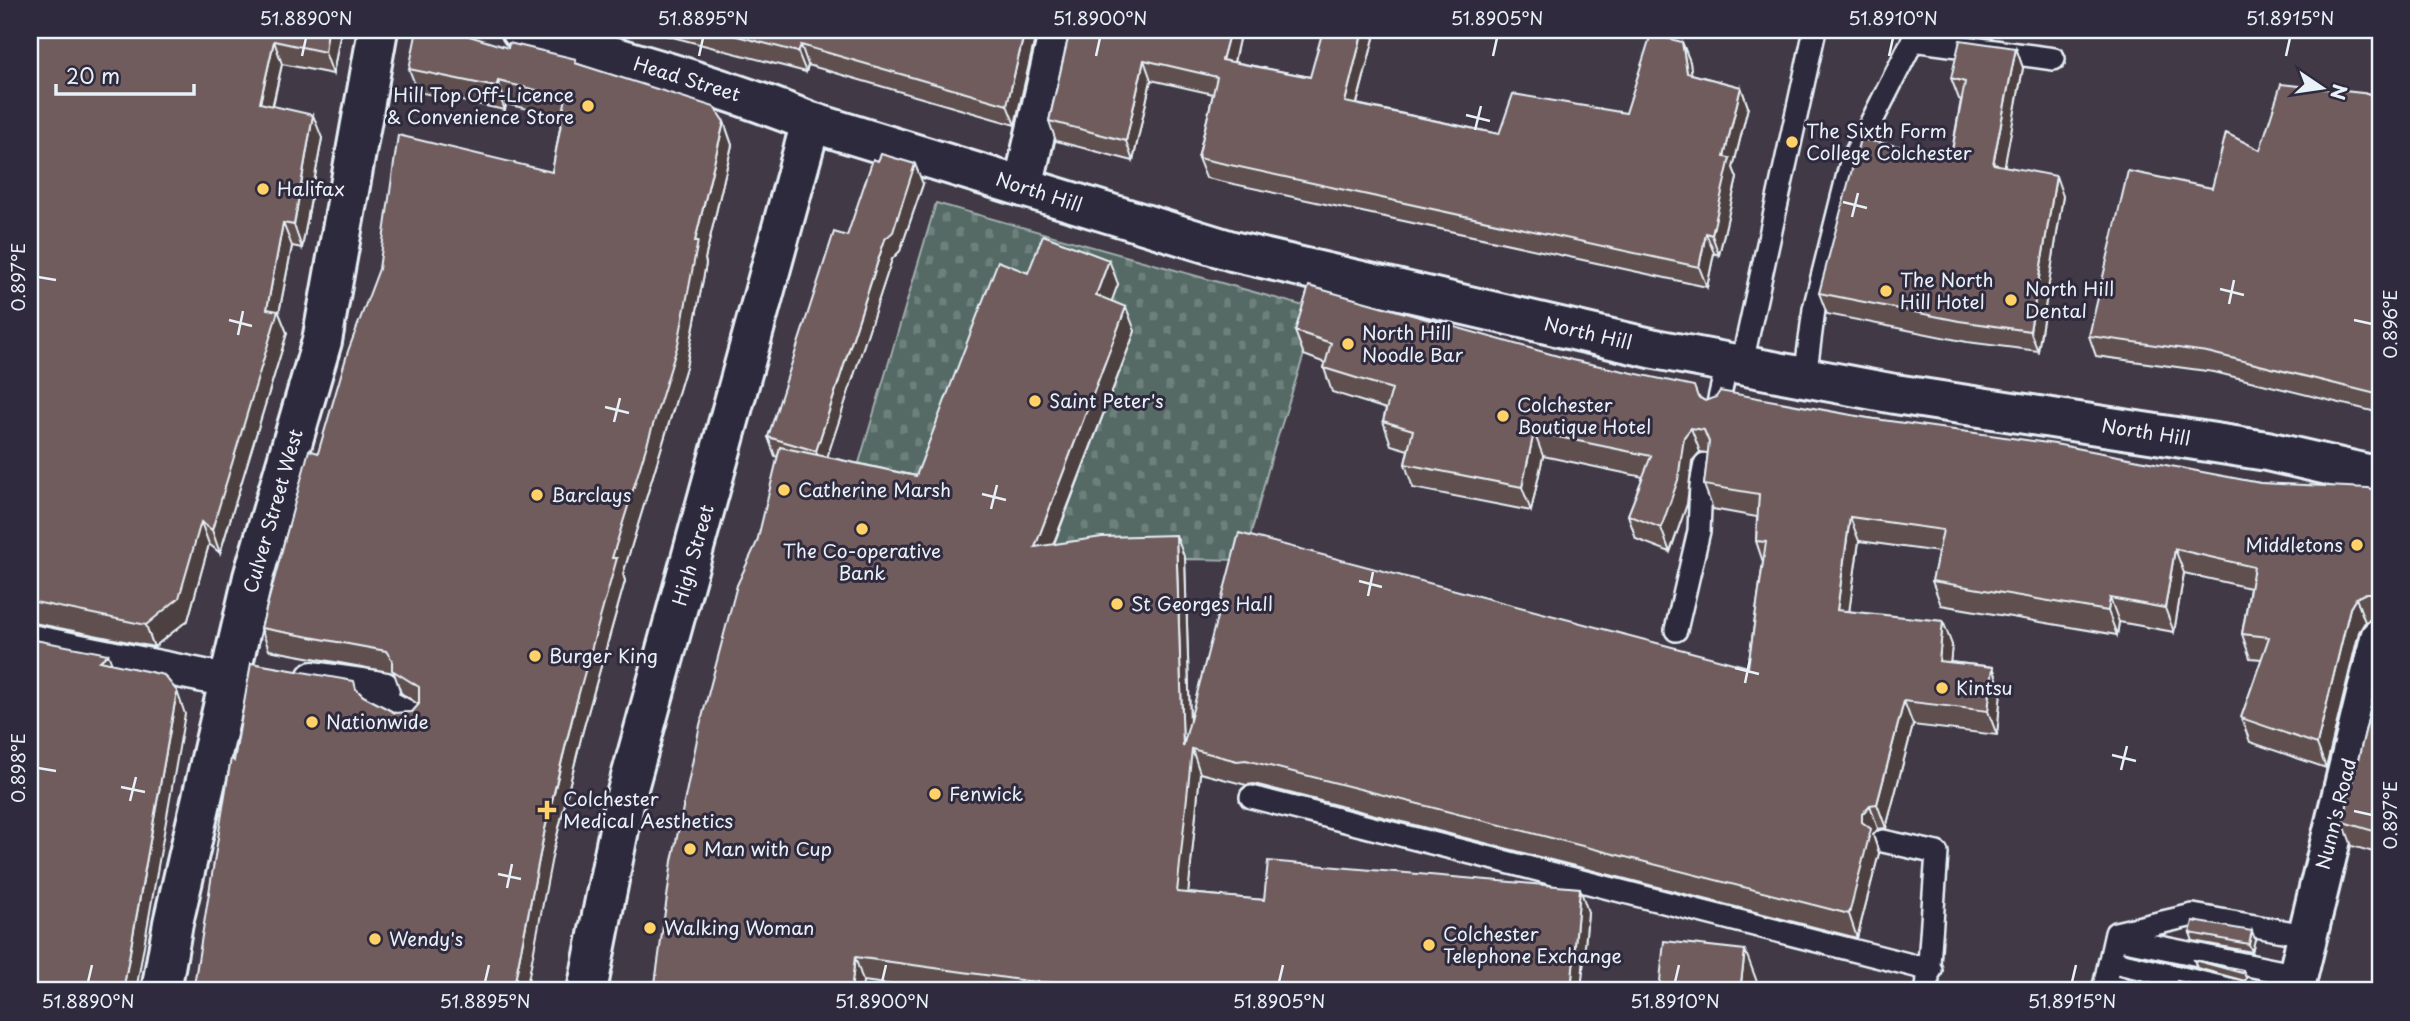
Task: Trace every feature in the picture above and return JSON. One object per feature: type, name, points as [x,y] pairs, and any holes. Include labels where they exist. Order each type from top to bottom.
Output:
[{"type":"street","name":"Culver Street West","points":[[161,991],[173,923],[252,671],[253,576],[322,341],[378,30]]},
{"type":"street","name":"Head Street","points":[[521,30],[765,103],[811,122]]},
{"type":"street","points":[[1023,187],[1059,30]]},
{"type":"street","name":"North Hill","points":[[811,122],[1232,251],[1734,366],[2267,451],[2380,477]]},
{"type":"street","name":"High Street","points":[[587,991],[625,799],[811,122]]},
{"type":"street","name":"Nunn's Road","points":[[2295,983],[2380,638]]},
{"type":"street","points":[[30,641],[383,688],[380,703],[411,719]]},
{"type":"lane","points":[[1716,412],[1734,366],[1815,30]]},
{"type":"lane","points":[[1805,379],[1814,309],[1851,162],[1913,40],[1939,41],[2054,59]]},
{"type":"lane","points":[[1676,630],[1699,531],[1701,484],[1705,464]]},
{"type":"lane","points":[[1251,796],[1929,981],[1937,853],[1883,841]]},
{"type":"lane","points":[[2133,991],[2104,988],[2116,933],[2193,915],[2305,935]]},
{"type":"lane","points":[[2115,938],[2295,983]]},
{"type":"lane","points":[[2110,961],[2237,991]]},
{"type":"green space","points":[[936,203],[1318,310],[1272,455],[1244,560],[1185,559],[1080,566],[933,485],[859,463]]},
{"type":"building","points":[[30,30],[328,30],[325,52],[274,41],[260,103],[313,115],[294,225],[283,223],[267,309],[278,311],[212,530],[201,522],[179,598],[146,625],[30,601]]},
{"type":"building","points":[[417,30],[450,30],[508,48],[509,43],[576,59],[575,63],[714,107],[724,122],[695,241],[698,241],[678,344],[612,558],[617,558],[575,707],[545,829],[513,991],[193,991],[231,758],[234,761],[251,663],[354,681],[356,689],[363,696],[395,713],[412,712],[419,704],[419,687],[392,670],[392,660],[386,651],[261,628],[309,450],[318,453],[348,351],[379,269],[398,135],[552,172],[566,97],[498,81],[496,87],[409,69]]},
{"type":"building","points":[[714,30],[1025,30],[1007,105],[801,45],[798,52]]},
{"type":"building","points":[[1070,30],[1230,30],[1222,60],[1310,77],[1323,30],[1363,30],[1345,102],[1499,134],[1513,94],[1626,113],[1651,34],[1682,42],[1687,73],[1741,87],[1724,157],[1730,158],[1712,235],[1706,233],[1699,267],[1198,158],[1217,77],[1144,60],[1126,141],[1049,121]]},
{"type":"building","points":[[1960,40],[2016,48],[1993,164],[2056,176],[2030,331],[1959,321],[1819,293],[1860,139],[1951,156],[1965,82],[1951,78]]},
{"type":"building","points":[[2281,84],[2380,95],[2380,395],[2207,352],[2089,336],[2128,171],[2212,188],[2226,133],[2260,150]]},
{"type":"building","points":[[881,154],[915,164],[893,232],[885,239],[816,451],[768,437],[834,232],[847,236],[873,159],[878,161]]},
{"type":"building","points":[[1043,235],[1109,260],[1096,295],[1126,307],[1035,547],[1102,537],[1176,535],[1183,747],[1239,533],[1748,667],[1766,542],[1756,541],[1759,494],[1704,485],[1709,442],[1704,430],[1691,428],[1684,437],[1678,480],[1661,528],[1628,515],[1651,456],[1534,432],[1522,487],[1405,464],[1413,430],[1383,421],[1392,389],[1324,368],[1331,343],[1295,331],[1309,286],[1572,360],[1694,386],[1698,397],[1705,401],[1716,397],[1720,391],[1868,418],[2055,444],[2260,483],[2368,488],[2380,491],[2380,595],[2366,593],[2356,598],[2350,608],[2317,744],[2241,718],[2269,637],[2242,634],[2254,567],[2175,549],[2165,608],[2110,598],[2108,611],[1932,581],[1943,530],[1850,517],[1837,610],[1943,621],[1939,661],[1993,667],[1988,711],[1904,701],[1877,804],[1870,805],[1862,814],[1862,822],[1871,829],[1849,914],[1246,760],[1237,761],[1192,749],[1177,892],[1264,900],[1268,861],[1580,888],[1571,991],[1160,991],[1027,981],[855,957],[851,991],[654,991],[672,861],[700,725],[737,585],[757,542],[780,447],[916,476],[998,261],[1028,273]]},
{"type":"building","points":[[30,639],[108,654],[100,661],[164,675],[177,691],[123,991],[30,991]]},
{"type":"building","points":[[2380,670],[2380,833],[2343,822]]},
{"type":"building","points":[[2193,921],[2252,931],[2249,944],[2190,933]]},
{"type":"building","points":[[1664,941],[1745,950],[1740,991],[1659,991]]},
{"type":"building","points":[[2194,960],[2243,970],[2242,973]]},
{"type":"building","points":[[2177,981],[2223,991],[2175,991]]},
{"type":"place","name":"Hill Top Off-Licence & Convenience Store","points":[[588,106]]},
{"type":"place","name":"The Sixth Form College Colchester","points":[[1792,142]]},
{"type":"place","name":"Halifax","points":[[263,189]]},
{"type":"place","name":"The North Hill Hotel","points":[[1886,291]]},
{"type":"place","name":"North Hill Dental","points":[[2011,300]]},
{"type":"place","name":"North Hill Noodle Bar","points":[[1348,344]]},
{"type":"place","name":"Saint Peter's","points":[[1035,401]]},
{"type":"place","name":"Colchester Boutique Hotel","points":[[1503,416]]},
{"type":"place","name":"Catherine Marsh","points":[[784,490]]},
{"type":"place","name":"Barclays","points":[[537,495]]},
{"type":"place","name":"The Co-operative Bank","points":[[862,529]]},
{"type":"place","name":"Middletons","points":[[2357,545]]},
{"type":"place","name":"St Georges Hall","points":[[1117,604]]},
{"type":"place","name":"Burger King","points":[[535,656]]},
{"type":"place","name":"Kintsu","points":[[1942,688]]},
{"type":"place","name":"Nationwide","points":[[312,722]]},
{"type":"place","name":"Fenwick","points":[[935,794]]},
{"type":"place","name":"Colchester Medical Aesthetics","points":[[547,810]]},
{"type":"place","name":"Man with Cup","points":[[690,849]]},
{"type":"place","name":"Walking Woman","points":[[650,928]]},
{"type":"place","name":"Wendy's","points":[[375,939]]},
{"type":"place","name":"Colchester Telephone Exchange","points":[[1429,945]]}]
